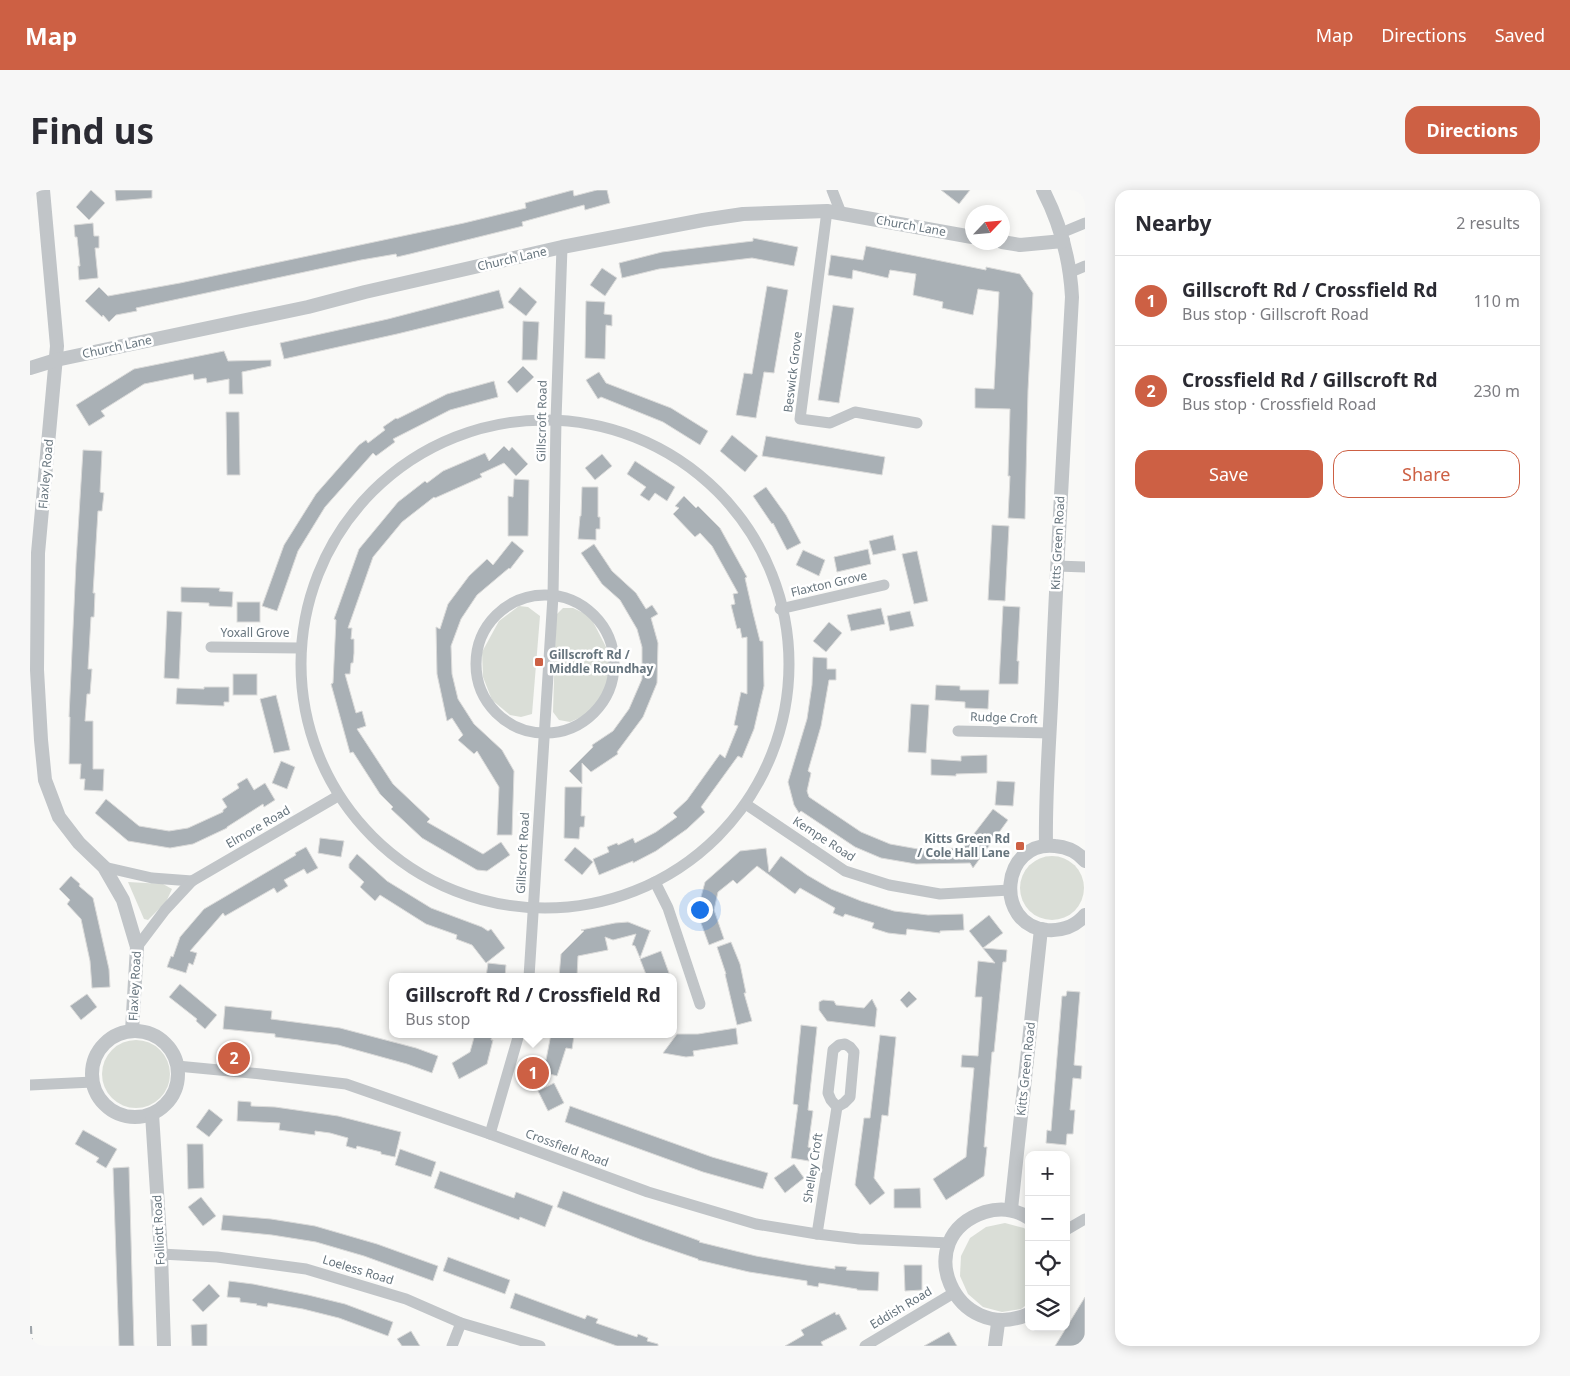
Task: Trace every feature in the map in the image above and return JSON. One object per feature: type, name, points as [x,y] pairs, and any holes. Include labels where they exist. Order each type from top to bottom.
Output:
[{"type":"street","name":"Flaxley Road","points":[[43,190],[57,346],[38,553],[38,670],[45,780],[59,817],[79,843],[104,868],[123,900],[137,947],[132,1031]]},
{"type":"street","points":[[832,190],[834,212]]},
{"type":"street","name":"Kitts Green Road","points":[[1043,190],[1062,237],[1070,272],[1072,296],[1045,814],[1046,845]]},
{"type":"street","name":"Church Lane","points":[[30,368],[56,360],[308,307],[562,247],[743,214],[834,212],[965,236]]},
{"type":"street","name":"Beswick Grove","points":[[834,212],[800,420],[830,423],[855,412],[916,423]]},
{"type":"street","points":[[1010,243],[1020,245],[1062,237],[1085,223]]},
{"type":"street","name":"Gillscroft Road","points":[[529,973],[553,596],[556,420],[562,247]]},
{"type":"street","points":[[1070,272],[1085,266]]},
{"type":"street","points":[[556,420],[594,425],[639,437],[675,458],[709,483],[752,534],[770,570],[780,609],[788,656],[786,694],[780,737],[766,770],[747,805],[692,861],[655,882],[618,898],[574,910],[533,908],[478,898],[449,889],[420,876],[398,859],[357,819],[338,796],[321,761],[302,699],[299,648],[316,578],[328,548],[344,524],[365,498],[387,478],[418,457],[474,431],[507,423],[556,420]]},
{"type":"street","points":[[1057,566],[1085,567]]},
{"type":"street","name":"Flaxton Grove","points":[[780,609],[884,585]]},
{"type":"street","points":[[553,596],[574,601],[592,612],[606,628],[613,647],[615,673],[611,691],[602,708],[590,720],[569,729],[543,732],[516,727],[497,718],[478,687],[473,664],[474,651],[485,627],[504,608],[518,600],[553,596]]},
{"type":"street","name":"Yoxall Grove","points":[[210,647],[299,648]]},
{"type":"street","name":"Rudge Croft","points":[[958,731],[1050,733]]},
{"type":"street","name":"Elmore Road","points":[[137,947],[165,910],[192,881],[338,796]]},
{"type":"street","name":"Kempe Road","points":[[747,805],[845,871],[880,882],[940,894],[1010,890]]},
{"type":"street","points":[[1085,861],[1064,847],[1046,845],[1030,851],[1019,861],[1011,876],[1010,890],[1013,904],[1021,917],[1028,923],[1041,929],[1056,931],[1067,928],[1076,924],[1085,915]]},
{"type":"street","points":[[104,868],[152,878],[192,881]]},
{"type":"street","points":[[655,882],[668,908],[700,1004]]},
{"type":"street","name":"Kitts Green Road","points":[[1011,1209],[1041,929]]},
{"type":"street","points":[[132,1031],[148,1033],[161,1040],[172,1051],[178,1066],[178,1081],[172,1096],[162,1108],[152,1114],[134,1117],[120,1114],[107,1107],[98,1096],[93,1082],[93,1064],[101,1048],[115,1036],[132,1031]]},
{"type":"street","points":[[490,1134],[518,1038]]},
{"type":"street","name":"Shelley Croft","points":[[817,1234],[837,1107],[828,1094],[833,1050],[839,1045],[845,1044],[854,1052],[850,1097],[837,1107]]},
{"type":"street","name":"Crossfield Road","points":[[178,1066],[346,1084],[666,1198],[756,1224],[817,1234],[877,1240],[950,1243]]},
{"type":"street","points":[[30,1085],[93,1082]]},
{"type":"street","name":"Folliott Road","points":[[152,1114],[161,1254],[164,1346]]},
{"type":"street","points":[[1025,1216],[1011,1209],[978,1214],[961,1226],[950,1243],[946,1252],[945,1270],[952,1294],[966,1311],[984,1322],[1012,1322],[1025,1316]]},
{"type":"street","points":[[1070,1228],[1085,1219]]},
{"type":"street","name":"Loeless Road","points":[[161,1254],[217,1257],[306,1269],[406,1299],[461,1322],[540,1346]]},
{"type":"street","name":"Eddish Road","points":[[865,1346],[952,1294]]},
{"type":"street","points":[[452,1346],[461,1322]]},
{"type":"street","points":[[995,1346],[998,1323]]},
{"type":"shaded area","points":[[519,606],[528,607],[540,616],[532,714],[521,717],[510,715],[492,700],[483,677],[482,652],[499,621]]},
{"type":"shaded area","points":[[563,608],[573,608],[590,616],[606,647],[612,670],[605,693],[593,712],[570,722],[559,720],[553,712],[556,615]]},
{"type":"shaded area","points":[[1052,856],[1070,862],[1078,870],[1084,888],[1078,906],[1070,914],[1052,920],[1034,914],[1026,906],[1020,888],[1026,870],[1034,862]]},
{"type":"shaded area","points":[[128,882],[163,884],[172,889],[166,902],[148,920],[144,919]]},
{"type":"shaded area","points":[[136,1040],[149,1043],[160,1050],[167,1061],[170,1074],[167,1087],[160,1098],[149,1105],[136,1108],[123,1105],[112,1098],[105,1087],[102,1074],[105,1061],[112,1050],[123,1043]]},
{"type":"shaded area","points":[[1005,1223],[1025,1229],[1025,1306],[1021,1309],[1002,1312],[983,1307],[968,1294],[960,1276],[961,1256],[970,1238],[986,1227]]},
{"type":"building","points":[[91,190],[105,203],[89,220],[76,207]]},
{"type":"building","points":[[115,190],[152,190],[152,198],[116,201]]},
{"type":"building","points":[[573,190],[574,196],[597,190],[607,190],[610,203],[585,210],[584,205],[522,222],[523,226],[397,257],[396,254],[361,260],[136,308],[137,311],[116,315],[109,322],[85,301],[99,287],[108,296],[180,283],[464,223],[526,208],[525,203]]},
{"type":"building","points":[[941,190],[970,190],[959,204]]},
{"type":"building","points":[[93,223],[94,236],[99,236],[99,248],[95,248],[98,278],[79,280],[78,266],[80,266],[74,225]]},
{"type":"building","points":[[753,238],[798,247],[794,266],[752,258],[659,269],[622,278],[619,263],[662,252],[753,241]]},
{"type":"building","points":[[866,246],[986,270],[986,267],[1020,274],[1033,293],[1028,390],[1025,519],[1008,518],[1010,409],[975,408],[975,388],[994,389],[999,292],[978,289],[973,315],[942,308],[943,302],[913,295],[916,274],[890,270],[888,278],[853,270],[852,279],[828,275],[831,255],[863,260]]},
{"type":"building","points":[[602,268],[617,278],[605,296],[590,285]]},
{"type":"building","points":[[767,286],[788,290],[774,373],[764,372],[756,418],[736,415],[744,373],[752,374]]},
{"type":"building","points":[[520,287],[537,302],[526,316],[508,302]]},
{"type":"building","points":[[499,290],[504,308],[284,359],[280,343],[388,319]]},
{"type":"building","points":[[586,301],[605,302],[604,314],[612,315],[612,326],[606,325],[605,359],[585,358]]},
{"type":"building","points":[[833,305],[854,308],[839,403],[818,400]]},
{"type":"building","points":[[523,321],[539,322],[537,360],[522,360]]},
{"type":"building","points":[[224,351],[228,361],[271,360],[271,366],[242,372],[243,394],[229,394],[229,379],[207,383],[206,378],[194,380],[193,374],[144,384],[101,411],[105,416],[89,426],[76,405],[134,369]]},
{"type":"building","points":[[523,366],[534,377],[517,393],[507,382]]},
{"type":"building","points":[[599,372],[606,383],[671,408],[708,431],[700,445],[663,422],[601,397],[598,399],[586,380]]},
{"type":"building","points":[[494,381],[498,397],[450,410],[393,439],[395,442],[376,456],[373,453],[325,507],[298,551],[277,611],[262,606],[284,545],[316,494],[359,445],[366,440],[368,443],[385,430],[383,427],[396,418],[447,394]]},
{"type":"building","points":[[226,412],[239,412],[240,475],[227,475]]},
{"type":"building","points":[[732,435],[758,456],[745,472],[720,451]]},
{"type":"building","points":[[766,436],[885,457],[882,475],[762,456]]},
{"type":"building","points":[[504,446],[509,451],[512,447],[528,464],[516,476],[504,463],[480,474],[482,477],[434,497],[402,522],[373,557],[348,628],[352,628],[351,639],[354,639],[354,653],[350,674],[345,674],[356,713],[362,711],[366,726],[357,729],[393,784],[430,819],[427,822],[483,854],[501,842],[510,855],[487,871],[477,870],[422,838],[391,809],[393,807],[380,794],[353,752],[350,753],[331,684],[333,683],[336,620],[334,619],[359,549],[398,502],[425,481],[427,483],[443,471],[485,453],[489,461]]},
{"type":"building","points":[[83,450],[102,451],[100,492],[104,493],[102,511],[98,511],[93,593],[95,593],[94,617],[91,617],[88,669],[92,669],[90,694],[87,694],[85,721],[93,721],[93,769],[104,769],[103,791],[84,790],[85,779],[80,779],[81,764],[69,764],[69,717]]},
{"type":"building","points":[[602,454],[612,466],[595,480],[585,468]]},
{"type":"building","points":[[635,461],[675,487],[667,501],[655,493],[649,501],[640,495],[646,487],[627,474]]},
{"type":"building","points":[[514,479],[529,480],[528,536],[508,536],[508,496],[513,497]]},
{"type":"building","points":[[582,487],[598,487],[600,529],[596,529],[596,540],[578,539]]},
{"type":"building","points":[[766,487],[786,515],[801,543],[787,550],[773,523],[753,496]]},
{"type":"building","points":[[684,496],[696,508],[698,506],[720,528],[747,577],[745,578],[760,641],[763,641],[764,686],[754,729],[742,758],[738,756],[701,807],[705,812],[687,829],[656,851],[633,863],[633,861],[599,875],[593,859],[609,852],[607,847],[617,843],[618,845],[633,838],[635,843],[656,832],[677,817],[673,813],[687,800],[720,754],[725,758],[738,726],[734,725],[741,692],[747,694],[747,637],[742,638],[740,628],[737,629],[731,605],[735,604],[733,594],[738,593],[712,546],[700,533],[695,537],[673,514],[679,508],[675,506]]},
{"type":"building","points":[[992,525],[1009,526],[1005,601],[988,600]]},
{"type":"building","points":[[893,535],[896,550],[873,555],[869,541]]},
{"type":"building","points":[[512,541],[524,551],[510,569],[477,595],[461,619],[451,646],[452,674],[458,699],[474,724],[502,750],[514,771],[512,835],[497,835],[499,787],[477,751],[474,754],[458,740],[463,735],[452,718],[447,721],[437,674],[436,627],[440,629],[448,604],[469,576],[487,559],[493,565]]},
{"type":"building","points":[[594,544],[612,571],[636,593],[646,609],[652,605],[658,614],[651,618],[658,643],[657,683],[643,717],[617,752],[618,754],[591,772],[582,763],[582,784],[569,771],[593,747],[592,745],[613,731],[629,709],[642,679],[642,647],[637,629],[620,600],[602,584],[581,553]]},
{"type":"building","points":[[868,549],[871,564],[837,572],[834,557]]},
{"type":"building","points":[[803,550],[825,560],[819,576],[796,565]]},
{"type":"building","points":[[917,551],[928,601],[914,604],[902,554]]},
{"type":"building","points":[[181,587],[220,588],[219,591],[233,592],[232,607],[209,606],[209,603],[181,602]]},
{"type":"building","points":[[237,602],[260,602],[260,622],[237,622]]},
{"type":"building","points":[[1003,606],[1020,607],[1017,661],[1019,661],[1018,684],[999,684]]},
{"type":"building","points":[[881,608],[885,624],[851,631],[847,615]]},
{"type":"building","points":[[167,611],[182,612],[179,679],[164,678]]},
{"type":"building","points":[[910,611],[914,626],[890,631],[887,616]]},
{"type":"building","points":[[829,622],[842,633],[826,652],[813,641]]},
{"type":"building","points":[[813,657],[827,658],[827,669],[836,669],[836,680],[829,680],[821,726],[808,771],[811,773],[807,791],[809,797],[861,832],[890,844],[918,849],[963,848],[993,809],[1008,820],[973,868],[970,863],[916,864],[881,858],[855,847],[801,811],[799,813],[794,805],[788,782],[807,719],[812,685]]},
{"type":"building","points":[[233,674],[257,674],[257,695],[233,695]]},
{"type":"building","points":[[936,685],[960,686],[960,690],[989,690],[988,709],[965,708],[965,702],[935,700]]},
{"type":"building","points":[[204,687],[229,687],[229,702],[224,702],[224,706],[176,704],[177,688],[204,689]]},
{"type":"building","points":[[276,695],[290,750],[274,753],[260,699]]},
{"type":"building","points":[[911,704],[929,705],[926,753],[908,752]]},
{"type":"building","points":[[987,755],[987,773],[956,774],[956,776],[931,775],[931,759],[961,761],[961,756]]},
{"type":"building","points":[[281,761],[295,767],[287,789],[272,783]]},
{"type":"building","points":[[247,778],[254,790],[265,783],[275,800],[264,807],[263,804],[227,828],[193,844],[170,848],[128,841],[95,813],[106,799],[139,826],[169,831],[188,828],[223,812],[227,807],[222,799],[239,788],[237,784]]},
{"type":"building","points":[[997,781],[1015,782],[1013,806],[995,805]]},
{"type":"building","points":[[565,787],[582,787],[581,816],[585,816],[584,827],[580,827],[579,839],[564,838]]},
{"type":"building","points":[[320,838],[344,841],[341,857],[318,853]]},
{"type":"building","points":[[306,847],[318,868],[307,874],[304,869],[284,880],[288,886],[277,893],[274,888],[225,916],[223,913],[190,951],[197,953],[193,965],[189,963],[186,973],[167,967],[171,956],[173,957],[180,937],[204,909],[296,855],[295,853]]},
{"type":"building","points":[[575,847],[593,862],[582,875],[564,860]]},
{"type":"building","points":[[766,848],[769,872],[781,856],[807,875],[831,889],[861,901],[894,911],[928,915],[963,914],[964,930],[940,931],[940,933],[907,929],[906,935],[888,933],[872,928],[874,923],[845,914],[843,917],[833,913],[835,908],[800,888],[795,894],[757,866],[737,884],[733,880],[718,892],[714,910],[724,939],[709,945],[697,912],[705,882],[740,851]]},
{"type":"building","points":[[357,854],[387,881],[431,908],[488,931],[491,929],[505,948],[486,963],[472,945],[456,939],[457,935],[426,924],[380,895],[375,901],[360,887],[364,882],[349,868],[349,864]]},
{"type":"building","points":[[71,876],[93,898],[109,969],[110,987],[92,988],[90,961],[81,919],[67,904],[70,900],[59,889]]},
{"type":"building","points":[[989,915],[1003,933],[983,948],[1007,950],[1006,962],[1003,962],[994,1052],[992,1052],[984,1147],[987,1147],[984,1176],[946,1200],[933,1179],[966,1157],[974,1068],[961,1067],[962,1055],[978,1056],[982,997],[975,997],[978,961],[995,963],[969,931]]},
{"type":"building","points":[[628,922],[651,931],[640,958],[635,946],[632,945],[636,934],[613,940],[605,937],[608,950],[578,956],[577,973],[559,973],[561,954],[584,931],[581,930]]},
{"type":"building","points":[[731,942],[740,964],[746,993],[744,993],[752,1021],[737,1025],[726,974],[717,947]]},
{"type":"building","points":[[661,951],[669,973],[645,973],[640,959]]},
{"type":"building","points":[[488,963],[506,965],[505,973],[487,973]]},
{"type":"building","points":[[180,984],[217,1015],[205,1029],[196,1021],[197,1019],[169,997]]},
{"type":"building","points":[[909,991],[917,999],[907,1008],[900,1000]]},
{"type":"building","points":[[1067,991],[1080,992],[1074,1065],[1082,1066],[1081,1079],[1073,1078],[1070,1110],[1075,1110],[1073,1134],[1067,1134],[1066,1145],[1046,1143],[1047,1130],[1051,1131],[1062,996],[1066,996]]},
{"type":"building","points":[[87,994],[97,1007],[81,1020],[70,1006]]},
{"type":"building","points":[[872,999],[877,1009],[875,1027],[827,1021],[819,1010],[819,1002],[823,1000],[834,1001],[836,1005],[864,1008]]},
{"type":"building","points":[[225,1006],[272,1011],[271,1019],[340,1028],[416,1048],[438,1056],[432,1073],[338,1045],[275,1037],[275,1034],[223,1029]]},
{"type":"building","points":[[801,1025],[817,1027],[808,1110],[813,1111],[808,1147],[811,1148],[809,1161],[791,1158],[798,1105],[793,1104]]},
{"type":"building","points":[[736,1028],[738,1044],[693,1051],[694,1056],[686,1057],[663,1053],[674,1038],[677,1038],[677,1034],[698,1034]]},
{"type":"building","points":[[880,1035],[896,1037],[888,1116],[882,1115],[874,1178],[885,1193],[870,1205],[855,1185],[864,1118],[870,1118]]},
{"type":"building","points":[[474,1038],[491,1038],[491,1040],[493,1040],[487,1064],[459,1079],[452,1063],[470,1052]]},
{"type":"building","points":[[550,1038],[574,1038],[572,1049],[566,1048],[557,1076],[539,1071],[542,1059],[546,1060]]},
{"type":"building","points":[[554,1083],[564,1103],[548,1111],[538,1091]]},
{"type":"building","points":[[238,1101],[251,1102],[251,1106],[275,1107],[338,1116],[401,1132],[395,1157],[357,1146],[356,1149],[346,1146],[348,1138],[330,1133],[315,1131],[315,1135],[279,1130],[280,1123],[237,1121]]},
{"type":"building","points":[[570,1106],[712,1157],[768,1173],[763,1189],[703,1172],[565,1122]]},
{"type":"building","points":[[209,1109],[223,1120],[209,1137],[196,1127]]},
{"type":"building","points":[[83,1130],[117,1149],[106,1168],[96,1162],[99,1158],[75,1144]]},
{"type":"building","points":[[187,1144],[203,1144],[204,1188],[188,1189]]},
{"type":"building","points":[[400,1149],[436,1162],[431,1177],[395,1165]]},
{"type":"building","points":[[794,1164],[804,1178],[785,1193],[774,1178]]},
{"type":"building","points":[[129,1167],[134,1346],[119,1346],[113,1168]]},
{"type":"building","points":[[440,1171],[514,1198],[516,1192],[553,1206],[545,1227],[520,1217],[519,1220],[434,1188]]},
{"type":"building","points":[[920,1188],[921,1208],[894,1208],[894,1189]]},
{"type":"building","points":[[563,1191],[699,1242],[756,1256],[806,1265],[835,1269],[835,1266],[847,1267],[846,1270],[879,1272],[878,1291],[857,1290],[819,1283],[818,1287],[807,1285],[807,1281],[749,1272],[698,1260],[557,1207]]},
{"type":"building","points":[[201,1197],[216,1216],[203,1226],[188,1207]]},
{"type":"building","points":[[223,1215],[271,1219],[315,1226],[377,1244],[438,1266],[433,1281],[364,1256],[316,1242],[221,1230]]},
{"type":"building","points":[[448,1257],[510,1280],[505,1294],[443,1271]]},
{"type":"building","points":[[904,1265],[922,1265],[922,1290],[905,1291]]},
{"type":"building","points":[[229,1281],[253,1284],[345,1304],[393,1322],[388,1336],[339,1318],[303,1309],[268,1303],[267,1307],[240,1302],[240,1298],[227,1297]]},
{"type":"building","points":[[209,1284],[220,1296],[203,1312],[192,1300]]},
{"type":"building","points":[[515,1293],[585,1319],[587,1315],[598,1319],[596,1323],[637,1337],[638,1334],[648,1338],[647,1341],[658,1344],[658,1346],[617,1346],[510,1308]]},
{"type":"building","points":[[1085,1297],[1085,1346],[1055,1346],[1064,1331],[1070,1331],[1070,1322]]},
{"type":"building","points":[[835,1312],[836,1315],[839,1314],[847,1329],[821,1342],[823,1346],[785,1346],[804,1335],[801,1330]]},
{"type":"building","points":[[207,1324],[207,1346],[192,1346],[191,1325]]},
{"type":"building","points":[[411,1331],[420,1346],[402,1346],[397,1339]]},
{"type":"building","points":[[949,1332],[957,1346],[924,1346]]},
{"type":"railway","points":[[30,1326],[31,1346]]},
{"type":"place","name":"Gillscroft Rd / Middle Roundhay","points":[[539,662]]},
{"type":"place","name":"Kitts Green Rd / Cole Hall Lane","points":[[1020,846]]},
{"type":"place","name":"Crossfield Rd / Gillscroft Rd","points":[[234,1058]]},
{"type":"place","name":"Gillscroft Rd / Crossfield Rd","points":[[533,1073]]}]
